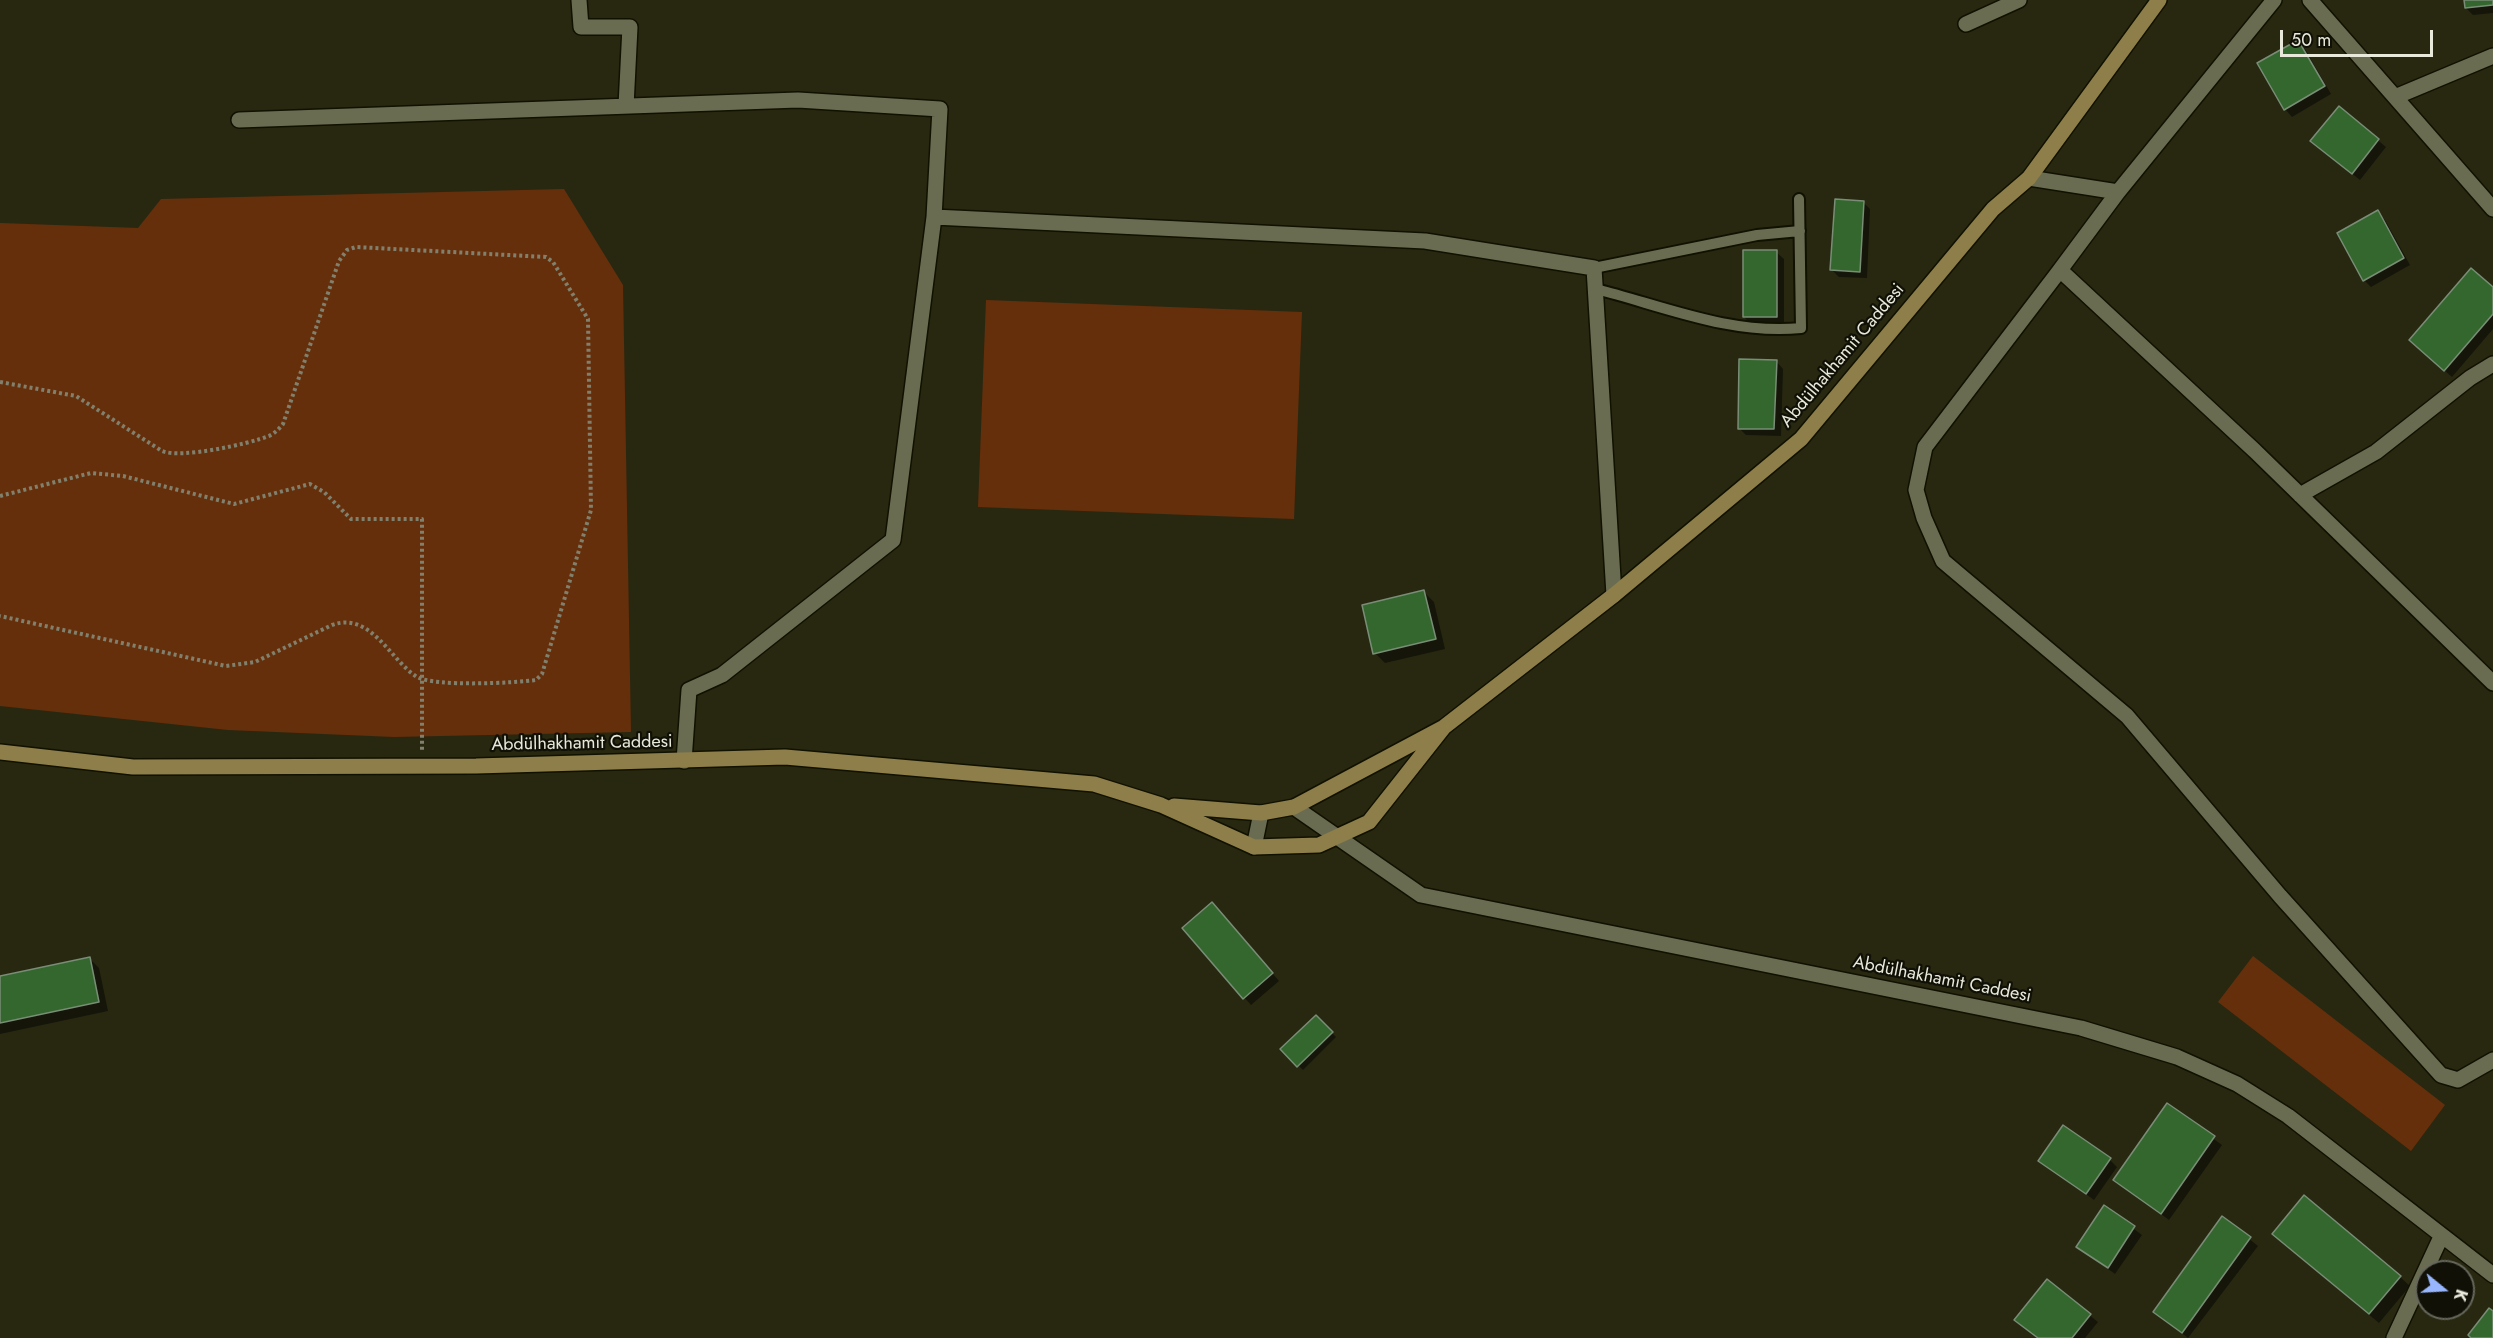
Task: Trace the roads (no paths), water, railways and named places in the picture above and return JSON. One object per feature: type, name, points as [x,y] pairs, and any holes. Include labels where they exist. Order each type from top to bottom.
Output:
[{"type":"main road","name":"Abdülhakhamit Caddesi","points":[[1161,805],[1261,813],[1294,807],[1444,727],[1614,595],[1801,439],[1993,209],[2029,178],[2159,0]]},
{"type":"main road","name":"Abdülhakhamit Caddesi","points":[[0,752],[133,767],[464,766],[785,757],[1094,784],[1161,805],[1254,847],[1319,845],[1369,822],[1444,727]]},
{"type":"street","points":[[579,0],[581,27],[630,27],[626,106]]},
{"type":"street","points":[[1966,24],[2019,0]]},
{"type":"street","points":[[2274,0],[2118,192],[1925,447],[1916,490],[1924,518],[1942,561],[2127,716],[2280,897],[2441,1075],[2458,1080],[2493,1060]]},
{"type":"street","points":[[2310,0],[2493,209]]},
{"type":"street","points":[[2395,97],[2493,56]]},
{"type":"street","points":[[239,120],[798,100],[940,109],[933,217],[893,540],[722,675],[689,690],[684,761]]},
{"type":"street","points":[[2029,178],[2118,192]]},
{"type":"street","points":[[933,217],[1425,241],[1594,268],[1614,595]]},
{"type":"street","points":[[2060,270],[2300,495],[2493,683]]},
{"type":"street","points":[[2300,495],[2376,452],[2470,378],[2493,364]]},
{"type":"street","name":"Abdülhakhamit Caddesi","points":[[1294,807],[1335,838],[1421,895],[2081,1028],[2177,1057],[2237,1084],[2288,1116],[2441,1237],[2493,1275]]},
{"type":"street","points":[[1254,847],[1261,813]]},
{"type":"street","points":[[2394,1338],[2441,1237]]},
{"type":"lane","points":[[1596,289],[1734,326],[1766,330],[1801,328],[1799,199]]},
{"type":"lane","points":[[1594,268],[1756,235],[1800,231]]}]
